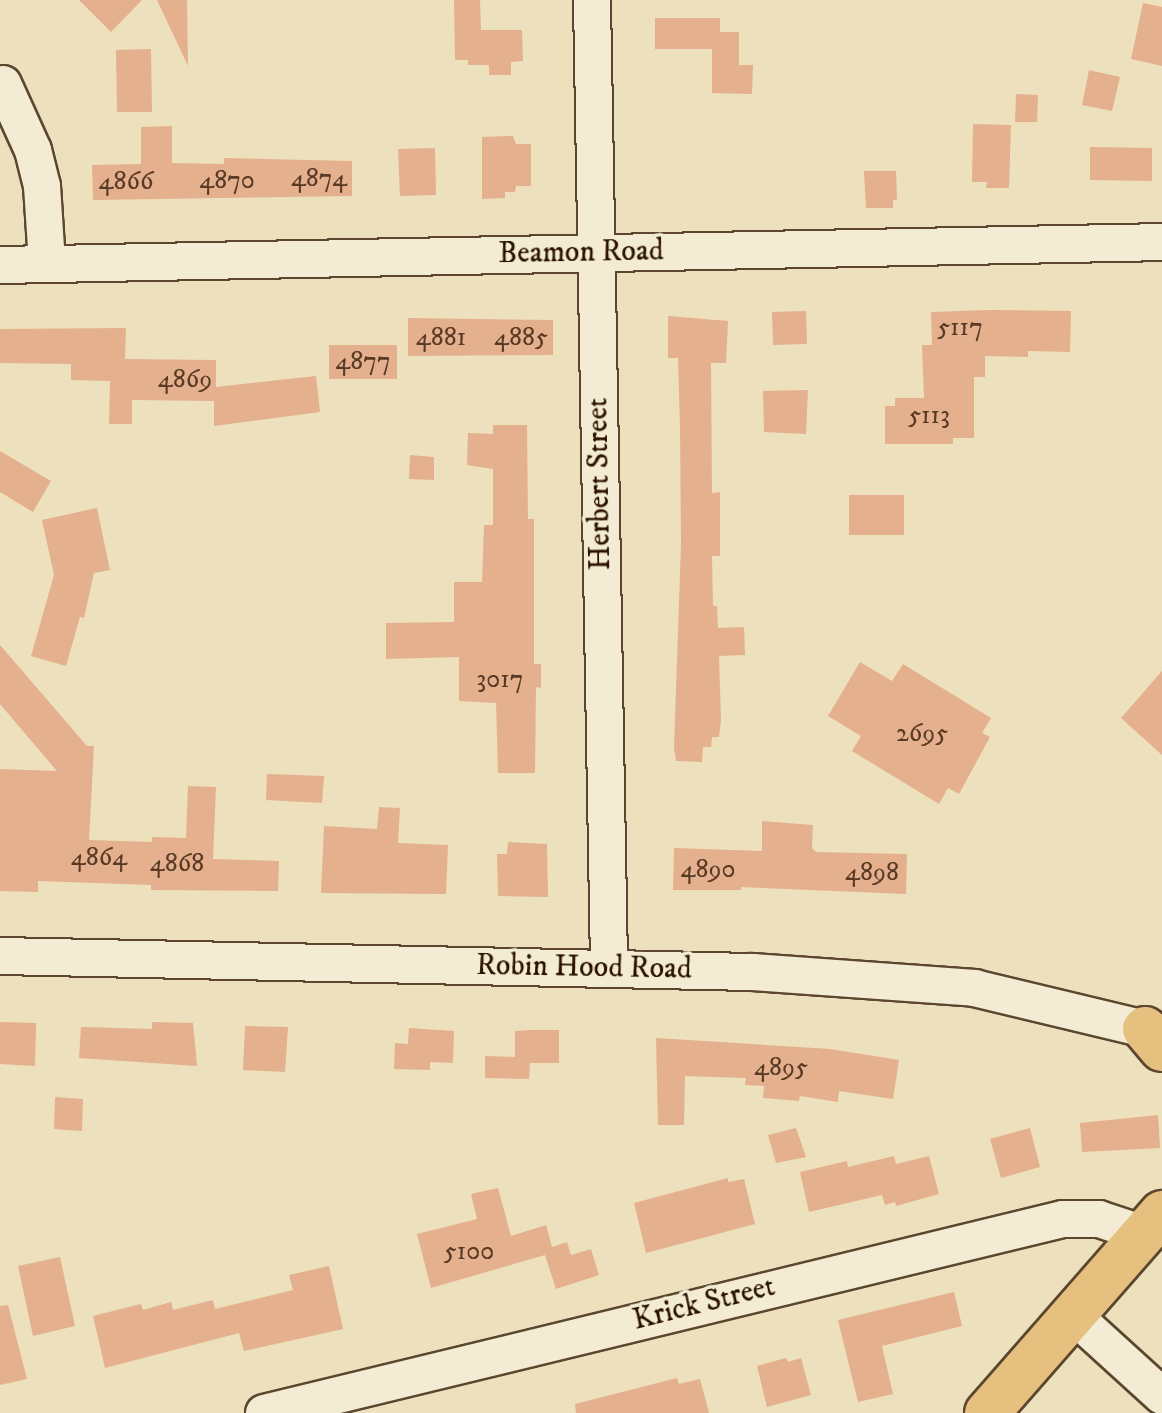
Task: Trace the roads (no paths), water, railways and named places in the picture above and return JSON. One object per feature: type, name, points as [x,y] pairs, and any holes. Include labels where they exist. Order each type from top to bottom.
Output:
[{"type":"main road","points":[[987,1413],[1153,1224]]},
{"type":"street","name":"Herbert Street","points":[[592,0],[609,968]]},
{"type":"street","points":[[3,84],[33,150],[42,186],[47,264]]},
{"type":"street","name":"Beamon Road","points":[[0,265],[1162,242]]},
{"type":"street","name":"Robin Hood Road","points":[[0,956],[753,972],[974,988],[1156,1037]]},
{"type":"street","name":"Krick Street","points":[[264,1413],[1063,1219],[1153,1224]]},
{"type":"street","points":[[1073,1315],[1162,1396]]}]
